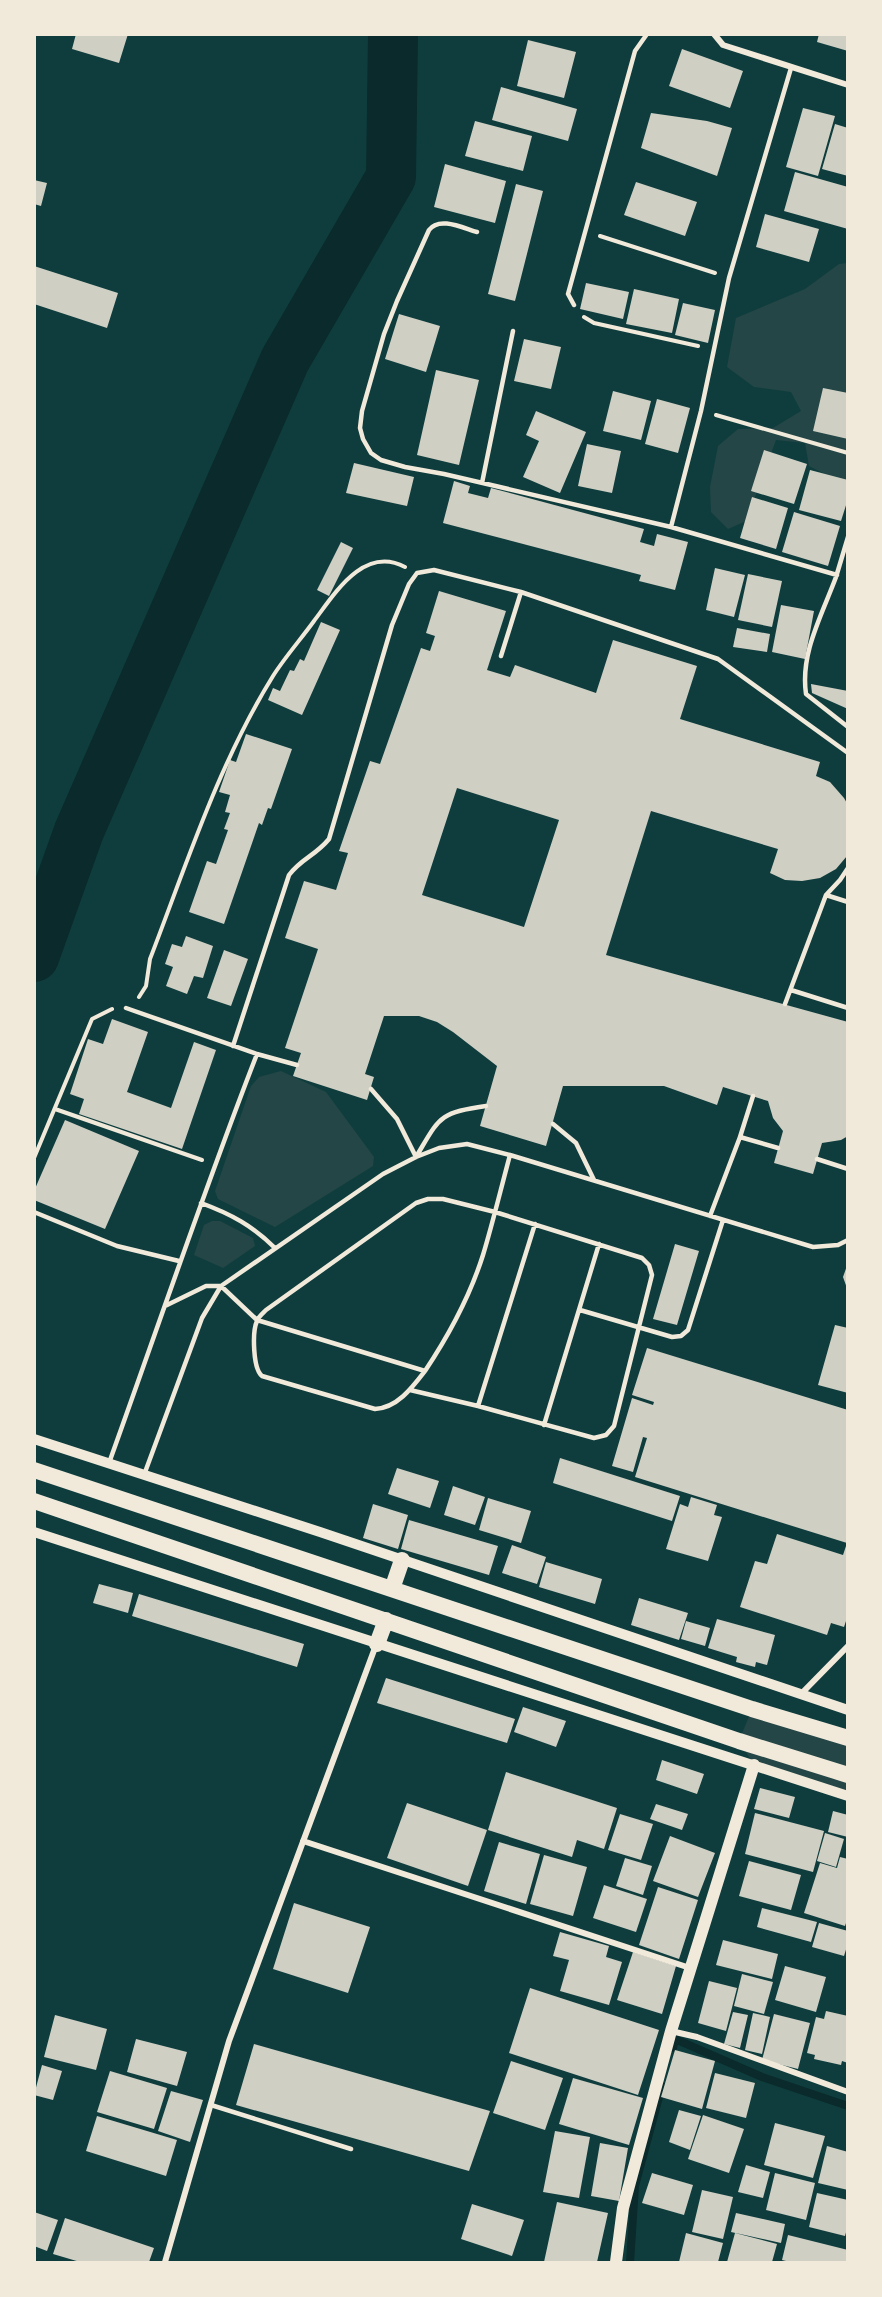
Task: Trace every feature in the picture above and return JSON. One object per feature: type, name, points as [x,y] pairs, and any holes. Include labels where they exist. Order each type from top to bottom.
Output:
[{"type":"highway","points":[[34,1470],[752,1709],[848,1738]]},
{"type":"highway","points":[[34,1501],[848,1776]]},
{"type":"highway","points":[[392,1589],[402,1560]]},
{"type":"highway","points":[[376,1644],[386,1620]]},
{"type":"main road","points":[[616,2262],[623,2208],[671,2031],[754,1765]]},
{"type":"street","points":[[714,34],[723,45],[848,85]]},
{"type":"street","points":[[34,1439],[848,1710]]},
{"type":"street","points":[[34,1532],[848,1796]]},
{"type":"street","points":[[165,2262],[229,2041],[376,1644]]},
{"type":"street","points":[[800,1695],[848,1646]]},
{"type":"street","points":[[303,1841],[690,1968]]},
{"type":"street","points":[[671,2031],[697,2037],[848,2092]]},
{"type":"lane","points":[[574,305],[568,294],[635,51],[647,34]]},
{"type":"lane","points":[[671,527],[701,411],[712,350],[729,278],[791,68]]},
{"type":"lane","points":[[477,232],[440,223],[432,225],[429,230],[384,334],[362,411],[360,428],[366,447],[371,453],[381,460],[405,467],[671,527],[837,574]]},
{"type":"lane","points":[[482,483],[513,331]]},
{"type":"lane","points":[[848,537],[807,655],[804,679],[806,694],[848,727]]},
{"type":"lane","points":[[233,1046],[289,875],[298,863],[318,853],[329,839],[392,625],[409,584],[417,573],[434,570],[521,592],[718,659],[848,753]]},
{"type":"lane","points":[[501,656],[521,592]]},
{"type":"lane","points":[[785,1004],[826,895],[848,868]]},
{"type":"lane","points":[[826,895],[848,902]]},
{"type":"lane","points":[[791,990],[848,1008]]},
{"type":"lane","points":[[126,1008],[233,1046],[297,1065]]},
{"type":"lane","points":[[109,1463],[214,1164],[257,1054]]},
{"type":"lane","points":[[371,1089],[397,1119],[416,1157]]},
{"type":"lane","points":[[710,1216],[753,1096]]},
{"type":"lane","points":[[416,1157],[438,1121],[455,1110],[486,1106]]},
{"type":"lane","points":[[553,1124],[576,1143],[594,1180]]},
{"type":"lane","points":[[740,1137],[778,1148]]},
{"type":"lane","points":[[144,1475],[202,1318],[221,1286],[383,1174],[440,1148],[467,1144],[510,1155],[813,1247],[838,1245],[848,1240]]},
{"type":"lane","points":[[410,1390],[594,1438],[606,1435],[614,1426],[652,1275],[649,1265],[642,1258],[599,1244],[495,1212],[443,1199],[428,1199],[416,1203],[266,1310],[257,1320],[255,1333],[257,1372],[262,1376],[375,1409],[386,1408],[410,1390],[440,1348],[466,1297],[483,1256],[495,1212],[510,1155]]},
{"type":"lane","points":[[818,1160],[848,1169]]},
{"type":"lane","points":[[201,1203],[258,1231],[275,1248]]},
{"type":"lane","points":[[34,1212],[117,1246],[179,1261]]},
{"type":"lane","points":[[580,1310],[672,1337],[681,1336],[688,1330],[723,1220]]},
{"type":"lane","points":[[478,1406],[535,1224]]},
{"type":"lane","points":[[544,1425],[599,1244]]},
{"type":"lane","points":[[165,1306],[206,1286],[221,1286],[257,1320],[425,1371]]},
{"type":"lane","points":[[211,2105],[351,2149]]},
{"type":"path","points":[[585,231],[729,278]]},
{"type":"path","points":[[574,305],[579,314],[594,323],[712,350]]},
{"type":"path","points":[[701,411],[848,453]]},
{"type":"path","points":[[34,1158],[92,1019],[108,1010],[126,1008],[139,998],[146,986],[150,959],[224,768],[274,675],[344,581],[372,562],[396,562],[417,573]]},
{"type":"path","points":[[55,1109],[214,1164]]},
{"type":"shaded area","points":[[847,263],[847,485],[809,466],[805,443],[776,440],[746,521],[728,529],[711,512],[710,487],[718,446],[738,429],[773,428],[801,411],[791,392],[754,387],[727,367],[736,318],[805,289],[839,264]]},
{"type":"shaded area","points":[[281,1071],[326,1092],[374,1157],[373,1166],[275,1227],[218,1199],[215,1191],[251,1086],[259,1077]]},
{"type":"shaded area","points":[[212,1221],[220,1221],[253,1238],[255,1246],[223,1268],[194,1255],[204,1225]]},
{"type":"shaded area","points":[[752,1709],[847,1739],[847,1795],[754,1765],[739,1741]]},
{"type":"building","points":[[76,34],[128,34],[119,63],[72,49]]},
{"type":"building","points":[[819,34],[848,34],[848,51],[817,42]]},
{"type":"building","points":[[528,40],[576,52],[564,98],[517,86]]},
{"type":"building","points":[[682,49],[743,71],[730,108],[669,86]]},
{"type":"building","points":[[501,87],[577,109],[568,141],[492,120]]},
{"type":"building","points":[[803,108],[835,116],[818,176],[786,167]]},
{"type":"building","points":[[651,113],[707,121],[732,128],[717,176],[641,148]]},
{"type":"building","points":[[475,121],[532,136],[523,171],[465,156]]},
{"type":"building","points":[[835,124],[848,128],[848,176],[822,169]]},
{"type":"building","points":[[445,164],[506,181],[495,223],[434,207]]},
{"type":"building","points":[[795,172],[848,187],[848,229],[784,211]]},
{"type":"building","points":[[34,180],[47,183],[41,206],[34,204]]},
{"type":"building","points":[[636,182],[697,202],[685,236],[624,215]]},
{"type":"building","points":[[516,184],[543,191],[515,301],[488,294]]},
{"type":"building","points":[[765,214],[819,229],[809,262],[756,247]]},
{"type":"building","points":[[34,266],[118,293],[107,328],[34,304]]},
{"type":"building","points":[[586,283],[629,292],[623,319],[580,309]]},
{"type":"building","points":[[634,289],[679,299],[672,333],[626,324]]},
{"type":"building","points":[[683,303],[715,310],[708,343],[675,335]]},
{"type":"building","points":[[399,314],[440,326],[426,372],[385,359]]},
{"type":"building","points":[[524,339],[561,347],[551,389],[514,381]]},
{"type":"building","points":[[436,370],[479,380],[459,465],[417,455]]},
{"type":"building","points":[[823,388],[848,393],[848,439],[813,431]]},
{"type":"building","points":[[613,391],[651,401],[641,440],[603,431]]},
{"type":"building","points":[[657,399],[690,408],[678,453],[645,444]]},
{"type":"building","points":[[536,411],[586,432],[560,493],[523,477],[539,441],[526,435]]},
{"type":"building","points":[[587,444],[621,451],[612,493],[578,486]]},
{"type":"building","points":[[764,450],[807,464],[794,504],[751,491]]},
{"type":"building","points":[[354,463],[414,477],[407,506],[346,493]]},
{"type":"building","points":[[810,470],[848,480],[848,499],[841,521],[799,510]]},
{"type":"building","points":[[454,481],[470,486],[468,493],[488,498],[491,488],[644,529],[640,542],[654,546],[657,534],[688,542],[675,590],[639,581],[641,575],[443,523]]},
{"type":"building","points":[[752,497],[788,508],[776,549],[740,538]]},
{"type":"building","points":[[794,512],[840,526],[828,566],[782,552]]},
{"type":"building","points":[[341,542],[353,548],[329,596],[317,590]]},
{"type":"building","points":[[715,568],[745,575],[734,617],[706,610]]},
{"type":"building","points":[[748,574],[782,581],[772,627],[738,620]]},
{"type":"building","points":[[439,591],[506,611],[487,670],[510,677],[515,665],[596,693],[613,640],[697,666],[680,719],[820,762],[816,776],[830,782],[848,805],[847,856],[836,869],[820,878],[802,881],[785,880],[770,873],[778,849],[651,811],[606,955],[848,1022],[848,1136],[841,1140],[822,1143],[813,1174],[774,1163],[783,1131],[773,1118],[768,1101],[723,1087],[717,1105],[664,1086],[563,1086],[546,1146],[480,1126],[497,1066],[453,1032],[437,1022],[419,1016],[384,1016],[365,1074],[374,1077],[367,1100],[293,1076],[301,1053],[285,1048],[318,949],[285,938],[304,881],[336,890],[348,853],[339,851],[370,761],[380,764],[421,648],[430,651],[435,636],[426,633]],"holes":[[[457,788],[559,820],[524,927],[422,895]]]},
{"type":"building","points":[[781,605],[814,611],[805,659],[772,652]]},
{"type":"building","points":[[321,622],[340,630],[302,715],[268,700],[273,688],[280,691],[290,670],[294,671],[300,659],[304,661]]},
{"type":"building","points":[[737,628],[770,634],[767,652],[733,647]]},
{"type":"building","points":[[811,684],[848,691],[848,709],[812,693]]},
{"type":"building","points":[[246,734],[292,749],[271,809],[268,808],[262,825],[259,823],[224,924],[189,912],[207,861],[216,864],[228,830],[224,829],[230,813],[225,812],[230,795],[219,792],[230,760],[236,762]]},
{"type":"building","points":[[186,936],[213,946],[203,978],[194,976],[187,994],[166,986],[173,967],[165,964],[172,944],[182,947]]},
{"type":"building","points":[[224,950],[248,959],[231,1006],[207,998]]},
{"type":"building","points":[[112,1019],[148,1032],[127,1092],[171,1108],[194,1042],[216,1050],[182,1149],[79,1114],[84,1099],[70,1094],[88,1039],[103,1044]]},
{"type":"building","points":[[65,1120],[139,1151],[105,1229],[34,1200],[34,1191]]},
{"type":"building","points":[[675,1244],[699,1251],[677,1325],[653,1319]]},
{"type":"building","points":[[848,1263],[848,1291],[843,1277]]},
{"type":"building","points":[[835,1325],[848,1328],[848,1393],[818,1385]]},
{"type":"building","points":[[647,1348],[848,1410],[848,1615],[844,1627],[831,1623],[827,1635],[740,1607],[755,1561],[767,1564],[777,1534],[843,1555],[847,1543],[635,1477],[647,1438],[643,1437],[633,1472],[612,1466],[632,1398],[653,1405],[654,1402],[632,1395]]},
{"type":"building","points":[[560,1458],[680,1496],[672,1521],[553,1483]]},
{"type":"building","points":[[397,1468],[439,1481],[430,1508],[388,1494]]},
{"type":"building","points":[[453,1486],[485,1497],[475,1525],[444,1515]]},
{"type":"building","points":[[691,1497],[717,1505],[714,1515],[722,1517],[708,1561],[666,1549],[680,1504],[688,1507]]},
{"type":"building","points":[[488,1498],[531,1511],[521,1543],[479,1530]]},
{"type":"building","points":[[373,1504],[408,1515],[398,1549],[363,1538]]},
{"type":"building","points":[[409,1520],[498,1546],[489,1575],[401,1549]]},
{"type":"building","points":[[512,1545],[546,1557],[537,1584],[502,1573]]},
{"type":"building","points":[[546,1562],[602,1579],[595,1604],[539,1587]]},
{"type":"building","points":[[99,1584],[133,1593],[128,1613],[93,1603]]},
{"type":"building","points":[[139,1594],[304,1644],[297,1667],[132,1616]]},
{"type":"building","points":[[639,1598],[688,1613],[679,1640],[631,1625]]},
{"type":"building","points":[[717,1619],[775,1635],[767,1665],[756,1662],[755,1667],[736,1662],[737,1657],[708,1648]]},
{"type":"building","points":[[686,1621],[710,1628],[705,1646],[681,1639]]},
{"type":"building","points":[[386,1678],[515,1719],[507,1743],[377,1703]]},
{"type":"building","points":[[523,1707],[566,1721],[556,1747],[514,1732]]},
{"type":"building","points":[[662,1760],[704,1774],[697,1794],[656,1780]]},
{"type":"building","points":[[506,1772],[617,1808],[604,1849],[577,1840],[572,1857],[488,1830]]},
{"type":"building","points":[[760,1788],[795,1797],[789,1818],[754,1809]]},
{"type":"building","points":[[407,1803],[487,1830],[468,1886],[387,1858]]},
{"type":"building","points":[[656,1804],[688,1814],[682,1830],[650,1819]]},
{"type":"building","points":[[833,1811],[848,1815],[848,1837],[828,1832]]},
{"type":"building","points":[[755,1813],[824,1831],[813,1872],[745,1854]]},
{"type":"building","points":[[620,1814],[653,1824],[641,1860],[608,1850]]},
{"type":"building","points":[[825,1833],[844,1839],[836,1867],[817,1861]]},
{"type":"building","points":[[670,1836],[715,1853],[698,1897],[653,1881]]},
{"type":"building","points":[[499,1842],[540,1854],[526,1904],[484,1891]]},
{"type":"building","points":[[544,1855],[587,1867],[573,1916],[530,1904]]},
{"type":"building","points":[[840,1857],[848,1859],[848,1917],[845,1926],[804,1913],[820,1863],[837,1868]]},
{"type":"building","points":[[625,1858],[652,1866],[643,1895],[616,1886]]},
{"type":"building","points":[[749,1861],[801,1875],[791,1910],[739,1896]]},
{"type":"building","points":[[604,1885],[647,1899],[636,1932],[593,1918]]},
{"type":"building","points":[[658,1887],[698,1900],[679,1959],[639,1945]]},
{"type":"building","points":[[294,1903],[370,1927],[348,1993],[273,1969]]},
{"type":"building","points":[[762,1908],[817,1922],[811,1942],[757,1927]]},
{"type":"building","points":[[819,1923],[848,1931],[848,1943],[844,1956],[812,1947]]},
{"type":"building","points":[[560,1932],[609,1946],[606,1957],[622,1962],[609,2005],[560,1991],[569,1960],[553,1956]]},
{"type":"building","points":[[723,1940],[778,1954],[772,1979],[716,1965]]},
{"type":"building","points":[[633,1952],[676,1966],[662,2014],[617,2000]]},
{"type":"building","points":[[785,1966],[826,1977],[816,2012],[775,2000]]},
{"type":"building","points":[[742,1974],[773,1982],[764,2014],[734,2006]]},
{"type":"building","points":[[709,1981],[737,1988],[726,2031],[698,2023]]},
{"type":"building","points":[[530,1988],[659,2030],[638,2095],[509,2053]]},
{"type":"building","points":[[826,2011],[848,2016],[848,2063],[842,2061],[841,2065],[814,2059],[815,2055],[807,2053],[816,2017],[824,2019]]},
{"type":"building","points":[[733,2012],[748,2015],[740,2048],[724,2044]]},
{"type":"building","points":[[753,2013],[770,2017],[762,2054],[745,2050]]},
{"type":"building","points":[[774,2014],[810,2023],[798,2069],[762,2060]]},
{"type":"building","points":[[55,2015],[107,2029],[96,2070],[44,2057]]},
{"type":"building","points":[[136,2039],[187,2052],[177,2086],[127,2072]]},
{"type":"building","points":[[254,2044],[490,2111],[469,2171],[236,2105]]},
{"type":"building","points":[[675,2050],[715,2061],[702,2109],[661,2097]]},
{"type":"building","points":[[511,2061],[563,2078],[545,2130],[493,2113]]},
{"type":"building","points":[[42,2065],[62,2071],[53,2100],[34,2095]]},
{"type":"building","points":[[110,2071],[167,2088],[154,2129],[97,2112]]},
{"type":"building","points":[[715,2073],[755,2083],[746,2118],[706,2108]]},
{"type":"building","points":[[573,2078],[643,2098],[629,2145],[559,2124]]},
{"type":"building","points":[[171,2091],[203,2100],[190,2142],[158,2131]]},
{"type":"building","points":[[679,2110],[701,2116],[690,2150],[669,2142]]},
{"type":"building","points":[[703,2115],[744,2129],[729,2173],[688,2159]]},
{"type":"building","points":[[97,2116],[177,2140],[166,2176],[86,2151]]},
{"type":"building","points":[[775,2123],[825,2136],[813,2178],[764,2165]]},
{"type":"building","points":[[555,2131],[590,2137],[579,2198],[543,2192]]},
{"type":"building","points":[[600,2143],[628,2148],[619,2201],[591,2196]]},
{"type":"building","points":[[827,2146],[848,2152],[848,2190],[818,2183]]},
{"type":"building","points":[[746,2165],[770,2172],[763,2198],[738,2192]]},
{"type":"building","points":[[652,2173],[693,2185],[684,2215],[642,2203]]},
{"type":"building","points":[[775,2173],[815,2183],[806,2220],[766,2210]]},
{"type":"building","points":[[702,2190],[733,2197],[723,2239],[692,2232]]},
{"type":"building","points":[[817,2193],[848,2200],[848,2225],[845,2236],[809,2227]]},
{"type":"building","points":[[557,2202],[608,2213],[597,2262],[544,2262]]},
{"type":"building","points":[[472,2204],[524,2220],[512,2256],[461,2239]]},
{"type":"building","points":[[34,2212],[58,2220],[47,2251],[34,2246]]},
{"type":"building","points":[[736,2213],[785,2224],[781,2243],[731,2232]]},
{"type":"building","points":[[65,2218],[154,2248],[149,2262],[80,2262],[53,2254]]},
{"type":"building","points":[[686,2233],[723,2243],[718,2262],[679,2262]]},
{"type":"building","points":[[735,2233],[777,2244],[772,2262],[727,2262]]},
{"type":"building","points":[[788,2235],[848,2250],[848,2262],[782,2260]]},
{"type":"waterway","points":[[34,957],[79,831],[285,360],[391,177],[393,34]]},
{"type":"waterway","points":[[673,2048],[675,2039],[762,2077],[848,2106]]},
{"type":"waterway","points":[[630,2262],[635,2186],[662,2086]]}]
